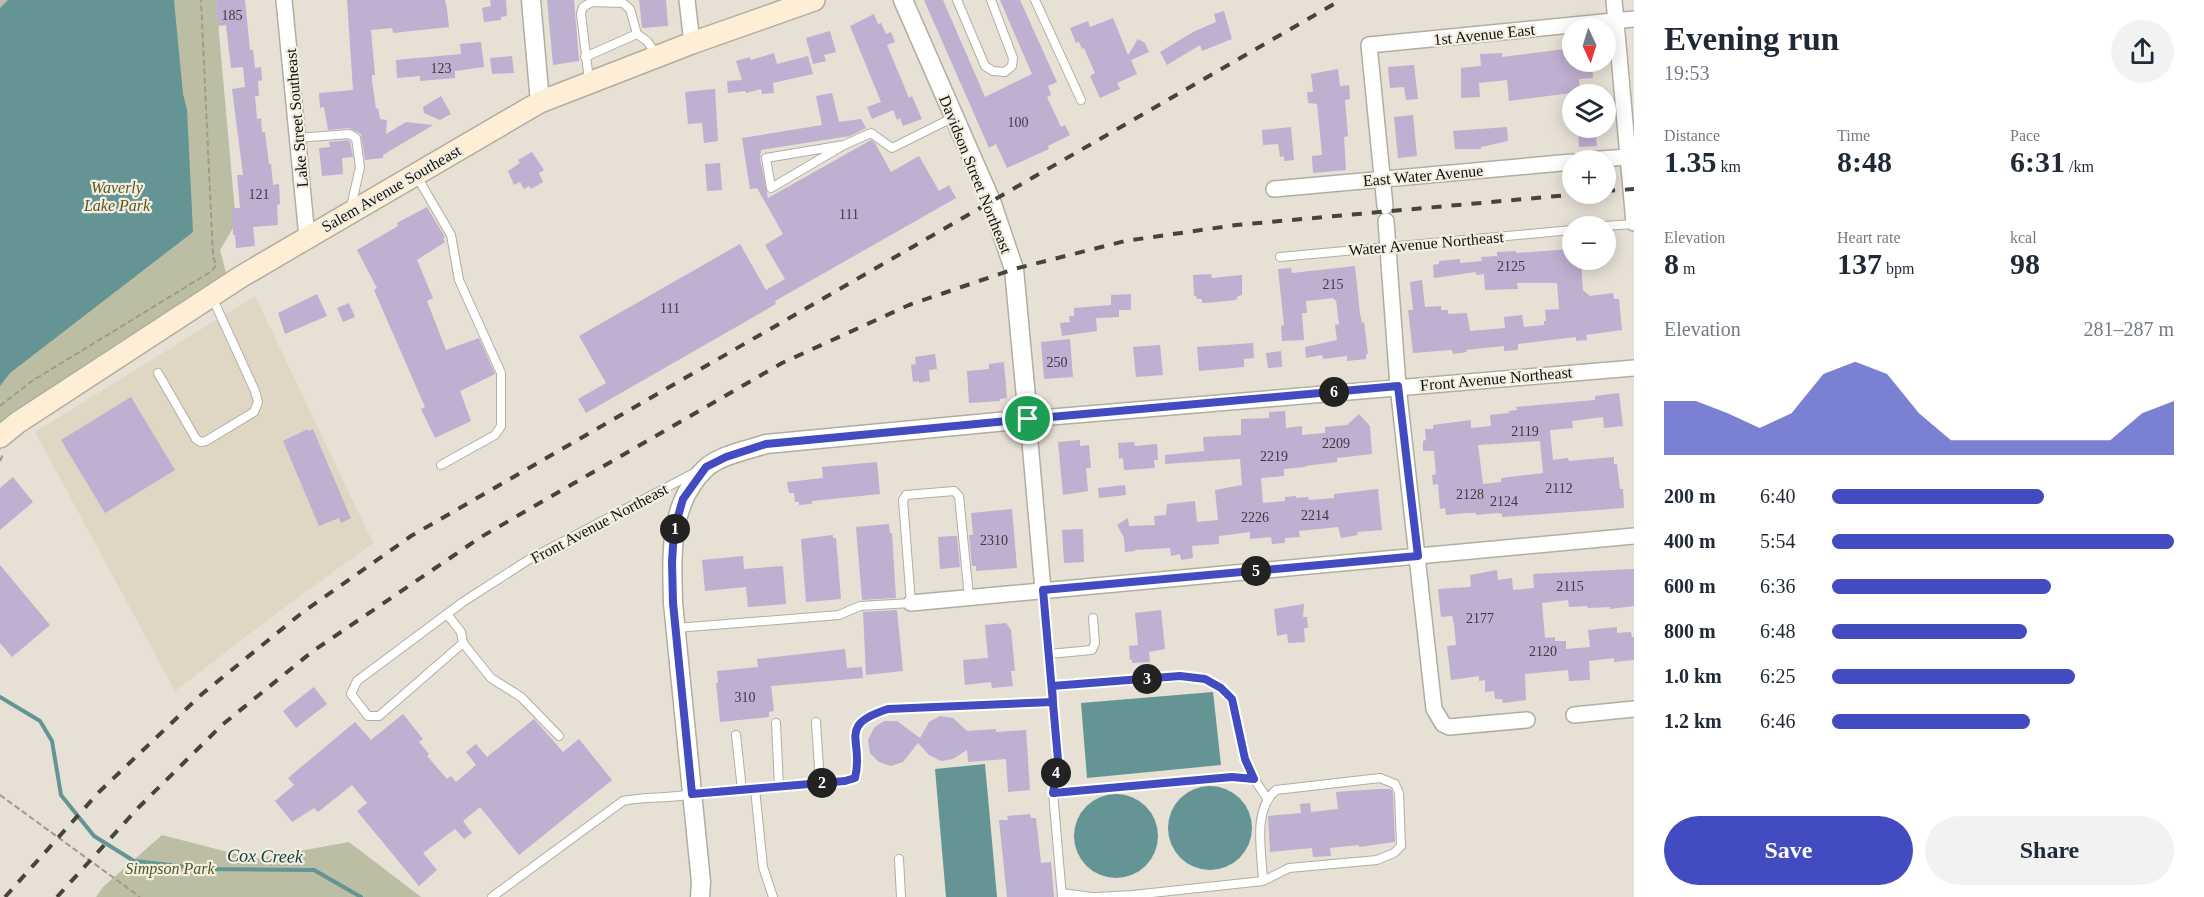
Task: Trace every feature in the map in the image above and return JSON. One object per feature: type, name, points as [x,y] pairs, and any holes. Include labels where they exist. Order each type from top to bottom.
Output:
[{"type":"main road","name":"Salem Avenue Southeast","points":[[0,437],[17,423],[211,296],[351,211],[540,102],[692,43],[814,0]]},
{"type":"street","name":"Lake Street Southeast","points":[[284,0],[307,237]]},
{"type":"street","points":[[531,0],[540,102]]},
{"type":"street","points":[[687,0],[692,43]]},
{"type":"street","name":"Davidson Street Northeast","points":[[903,0],[991,201],[1014,269],[1043,590]]},
{"type":"street","points":[[1614,0],[1616,18]]},
{"type":"street","name":"1st Avenue East","points":[[1616,20],[1634,19]]},
{"type":"street","points":[[1616,20],[1634,224]]},
{"type":"street","name":"1st Avenue East","points":[[1382,179],[1369,45],[1562,25]]},
{"type":"street","points":[[1616,158],[1628,157]]},
{"type":"street","name":"East Water Avenue","points":[[1274,189],[1562,163]]},
{"type":"street","points":[[1382,179],[1384,206]]},
{"type":"street","points":[[1386,221],[1398,386],[1434,709],[1443,724],[1458,727],[1527,720]]},
{"type":"street","name":"Front Avenue Northeast","points":[[706,467],[726,457],[766,444],[1398,386],[1634,368]]},
{"type":"street","points":[[700,897],[701,882],[676,628],[672,562],[674,530],[683,499],[706,467]]},
{"type":"street","points":[[911,603],[1634,536]]},
{"type":"street","points":[[1574,716],[1634,709]]},
{"type":"lane","points":[[957,0],[985,66],[993,71],[1005,72],[1012,66],[1013,58],[991,0]]},
{"type":"lane","points":[[1035,0],[1081,100]]},
{"type":"lane","points":[[589,82],[581,14],[583,7],[592,2],[623,3],[630,9],[637,34],[647,41],[658,56]]},
{"type":"lane","points":[[585,57],[637,34]]},
{"type":"lane","points":[[844,145],[766,158],[771,188],[844,145],[871,133],[892,148],[954,117]]},
{"type":"lane","points":[[297,138],[349,134],[356,138],[360,167],[351,211]]},
{"type":"lane","points":[[416,173],[451,235],[459,280],[501,373],[501,426],[495,435],[441,465]]},
{"type":"lane","points":[[1616,225],[1634,224]]},
{"type":"lane","name":"Water Avenue Northeast","points":[[1280,257],[1562,231]]},
{"type":"lane","points":[[158,373],[196,439],[201,442],[255,412],[258,402],[255,391],[211,296]]},
{"type":"lane","name":"Front Avenue Northeast","points":[[463,643],[379,716],[368,716],[351,694],[357,681],[447,614],[528,560],[706,467]]},
{"type":"lane","points":[[676,628],[839,615],[860,606],[911,603],[903,500],[906,495],[954,491],[959,496],[969,597]]},
{"type":"lane","name":"Davidson Street Northeast","points":[[1043,590],[1058,760],[1053,793],[1062,895]]},
{"type":"lane","points":[[447,614],[461,632],[463,643],[491,678],[521,697],[559,736]]},
{"type":"lane","points":[[1049,654],[1092,650],[1095,643],[1093,618]]},
{"type":"lane","points":[[1052,686],[1180,676],[1205,679],[1221,688],[1232,699],[1245,759],[1254,779],[1267,798]]},
{"type":"lane","points":[[492,897],[623,801],[641,797],[672,798],[692,794],[855,778],[857,770],[854,732],[858,723],[870,715],[888,709],[1053,702]]},
{"type":"lane","points":[[816,722],[820,783]]},
{"type":"lane","points":[[776,723],[779,787]]},
{"type":"lane","points":[[736,735],[742,790]]},
{"type":"lane","points":[[1053,793],[1232,777],[1254,779]]},
{"type":"lane","points":[[1062,895],[1094,897],[1133,895],[1263,881],[1289,868],[1377,860],[1394,853],[1401,846],[1399,793],[1395,784],[1380,778],[1294,786],[1276,790],[1267,798],[1261,816],[1263,881]]},
{"type":"lane","points":[[755,789],[763,867],[773,897]]},
{"type":"lane","points":[[899,859],[901,897]]},
{"type":"path","points":[[0,406],[32,381],[212,271],[216,265],[213,256],[201,0]]},
{"type":"path","points":[[0,795],[140,897]]},
{"type":"shaded area","points":[[255,296],[373,543],[175,691],[35,432]]},
{"type":"green space","name":"Waverly Lake Park","points":[[0,0],[216,0],[236,223],[220,250],[226,273],[0,428]]},
{"type":"green space","name":"Simpson Park","points":[[162,835],[255,859],[349,842],[421,897],[96,897],[103,887]]},
{"type":"water","name":"Waverly Lake Park","points":[[8,0],[174,0],[183,94],[187,109],[193,232],[10,373],[0,386],[0,8]]},
{"type":"water","points":[[1213,692],[1221,765],[1087,778],[1081,703]]},
{"type":"water","points":[[985,764],[997,897],[946,897],[935,769]]},
{"type":"water","points":[[1210,786],[1226,789],[1245,805],[1252,828],[1249,844],[1233,863],[1210,870],[1194,867],[1175,851],[1168,828],[1171,812],[1187,793]]},
{"type":"water","points":[[1116,794],[1139,801],[1151,813],[1158,836],[1151,859],[1139,871],[1116,878],[1093,871],[1081,859],[1074,836],[1081,813],[1093,801]]},
{"type":"building","points":[[216,0],[245,0],[250,50],[253,50],[255,68],[261,67],[262,80],[258,81],[259,96],[255,96],[257,119],[261,118],[262,132],[265,132],[273,185],[279,184],[280,204],[277,205],[278,225],[253,227],[255,246],[236,248],[235,235],[233,235],[232,208],[240,208],[237,175],[243,175],[232,89],[245,87],[243,67],[231,68],[226,25],[218,26]]},
{"type":"building","points":[[347,0],[445,0],[449,27],[393,33],[392,28],[371,30],[375,75],[372,75],[372,81],[376,109],[378,108],[380,119],[387,120],[386,134],[406,122],[433,125],[383,155],[383,158],[365,160],[361,134],[349,128],[328,130],[324,107],[320,108],[319,93],[353,90]]},
{"type":"building","points":[[490,0],[506,0],[507,16],[501,17],[501,20],[484,22],[482,8],[491,6]]},
{"type":"building","points":[[547,0],[574,0],[579,61],[553,65]]},
{"type":"building","points":[[639,0],[666,0],[668,26],[642,28]]},
{"type":"building","points":[[924,0],[943,0],[985,97],[1032,74],[1000,0],[1020,0],[1057,82],[1048,86],[1051,95],[1047,97],[1061,127],[1065,125],[1070,135],[1048,146],[1049,149],[1007,168],[996,144],[989,148]]},
{"type":"building","points":[[1224,11],[1232,39],[1202,51],[1200,45],[1167,65],[1160,52],[1193,32],[1216,22],[1214,14]]},
{"type":"building","points":[[874,14],[886,34],[891,32],[895,42],[887,45],[909,98],[912,96],[922,119],[903,126],[900,118],[897,120],[893,110],[872,119],[867,107],[881,102],[850,26]]},
{"type":"building","points":[[1113,18],[1128,55],[1138,39],[1145,43],[1149,52],[1131,60],[1137,74],[1117,83],[1120,89],[1100,98],[1090,76],[1095,73],[1084,48],[1082,49],[1079,42],[1076,43],[1070,28],[1088,21],[1090,27]]},
{"type":"building","points":[[830,31],[836,52],[824,55],[826,61],[813,64],[806,38]]},
{"type":"building","points":[[481,42],[484,67],[455,71],[455,78],[420,81],[420,76],[397,78],[396,60],[461,54],[460,44]]},
{"type":"building","points":[[1562,49],[1562,72],[1593,72],[1593,78],[1579,79],[1579,84],[1562,84],[1562,94],[1509,101],[1507,80],[1479,83],[1480,97],[1461,98],[1461,68],[1481,66],[1480,54],[1502,53],[1502,57]]},
{"type":"building","points":[[774,53],[777,64],[808,56],[813,74],[773,83],[774,93],[762,94],[761,89],[746,93],[745,91],[728,93],[727,81],[742,80],[736,61],[750,57],[751,60]]},
{"type":"building","points":[[512,56],[514,73],[492,74],[490,58]]},
{"type":"building","points":[[1414,65],[1418,99],[1406,100],[1404,87],[1390,88],[1388,67]]},
{"type":"building","points":[[1338,69],[1340,86],[1349,85],[1350,99],[1345,100],[1348,136],[1344,137],[1346,170],[1313,173],[1312,156],[1322,155],[1317,104],[1308,103],[1307,92],[1313,92],[1311,74]]},
{"type":"building","points":[[715,89],[718,141],[704,143],[702,123],[688,124],[685,92]]},
{"type":"building","points":[[832,93],[839,122],[861,119],[866,128],[850,136],[761,150],[760,159],[768,198],[871,140],[875,143],[891,172],[919,156],[939,191],[949,185],[956,198],[775,301],[776,304],[586,413],[578,399],[606,383],[579,336],[740,244],[766,290],[785,279],[765,245],[783,234],[757,188],[750,189],[742,138],[822,125],[816,96]]},
{"type":"building","points":[[441,96],[451,114],[440,120],[424,113],[423,107]]},
{"type":"building","points":[[1413,115],[1417,156],[1398,158],[1394,117]]},
{"type":"building","points":[[1291,127],[1294,160],[1284,161],[1284,156],[1280,157],[1278,144],[1263,145],[1262,130]]},
{"type":"building","points":[[1507,127],[1508,141],[1481,147],[1481,149],[1455,149],[1453,131]]},
{"type":"building","points":[[1579,138],[1596,138],[1597,146],[1579,147]]},
{"type":"building","points":[[348,140],[353,157],[342,158],[343,174],[322,176],[319,148],[330,147],[329,142]]},
{"type":"building","points":[[532,152],[544,170],[539,173],[543,182],[531,189],[529,186],[524,189],[520,182],[514,185],[508,171],[520,163],[518,160]]},
{"type":"building","points":[[720,163],[722,190],[707,191],[705,164]]},
{"type":"building","points":[[427,207],[445,237],[443,239],[445,242],[417,260],[433,298],[427,301],[446,350],[479,338],[495,374],[460,391],[471,421],[435,438],[421,409],[425,407],[374,290],[377,288],[357,250],[398,226],[397,223]]},
{"type":"building","points":[[1562,250],[1562,270],[1581,270],[1583,290],[1590,296],[1613,293],[1614,299],[1619,299],[1622,330],[1586,335],[1587,340],[1576,341],[1576,337],[1518,344],[1518,350],[1504,351],[1504,346],[1466,350],[1467,352],[1453,354],[1452,350],[1413,353],[1408,310],[1413,310],[1410,282],[1422,280],[1425,307],[1441,306],[1441,310],[1448,310],[1448,314],[1467,313],[1470,331],[1505,328],[1504,317],[1522,315],[1524,327],[1544,325],[1545,310],[1559,309],[1557,283],[1517,283],[1518,289],[1485,290],[1484,274],[1476,275],[1476,272],[1434,278],[1433,265],[1439,264],[1439,261],[1460,259],[1460,263],[1482,261],[1481,257],[1497,256],[1497,252],[1516,251],[1516,253]]},
{"type":"building","points":[[1355,266],[1360,314],[1362,323],[1364,322],[1368,354],[1366,354],[1366,359],[1347,361],[1347,356],[1323,359],[1322,355],[1306,358],[1305,347],[1337,340],[1335,325],[1339,324],[1334,298],[1306,301],[1307,313],[1302,313],[1304,340],[1282,341],[1281,326],[1284,325],[1278,269],[1291,268],[1292,273]]},
{"type":"building","points":[[1211,274],[1212,278],[1242,275],[1242,295],[1236,300],[1202,303],[1202,299],[1194,296],[1193,275]]},
{"type":"building","points":[[317,294],[327,316],[285,334],[278,313]]},
{"type":"building","points":[[1131,294],[1131,310],[1119,310],[1119,317],[1096,318],[1097,331],[1062,336],[1060,323],[1070,322],[1069,316],[1074,316],[1074,308],[1111,305],[1111,295]]},
{"type":"building","points":[[349,303],[355,317],[343,322],[337,308]]},
{"type":"building","points":[[1070,339],[1073,377],[1044,379],[1041,342]]},
{"type":"building","points":[[1253,343],[1254,358],[1244,359],[1244,367],[1199,371],[1197,347]]},
{"type":"building","points":[[1160,345],[1163,375],[1136,377],[1133,347]]},
{"type":"building","points":[[1281,351],[1282,367],[1268,368],[1266,353]]},
{"type":"building","points":[[935,354],[937,369],[929,370],[930,381],[913,382],[911,365],[916,364],[915,357]]},
{"type":"building","points":[[1004,362],[1007,398],[1000,399],[1000,401],[969,403],[967,371],[989,369],[989,364]]},
{"type":"building","points":[[1619,393],[1623,426],[1604,428],[1603,417],[1572,421],[1573,428],[1550,430],[1553,460],[1614,457],[1620,489],[1623,489],[1624,508],[1502,517],[1502,514],[1497,513],[1446,515],[1445,508],[1440,509],[1438,484],[1433,485],[1432,475],[1436,474],[1434,451],[1423,451],[1423,441],[1426,440],[1425,429],[1433,429],[1433,425],[1471,420],[1471,428],[1491,426],[1490,415],[1509,413],[1509,411],[1517,410],[1516,407],[1595,400],[1595,396]],"holes":[[[1540,441],[1543,473],[1501,478],[1501,482],[1483,484],[1478,445]]]},
{"type":"building","points":[[131,397],[175,470],[105,513],[61,440]]},
{"type":"building","points":[[1285,411],[1286,428],[1302,426],[1302,435],[1325,433],[1325,427],[1347,425],[1359,414],[1370,426],[1372,454],[1337,458],[1337,462],[1284,469],[1284,476],[1261,478],[1263,503],[1285,501],[1285,497],[1296,496],[1296,498],[1308,497],[1309,500],[1334,498],[1334,494],[1378,489],[1382,530],[1357,532],[1358,535],[1341,538],[1338,527],[1299,531],[1300,537],[1285,538],[1285,543],[1272,544],[1271,537],[1250,539],[1250,532],[1219,536],[1219,544],[1192,546],[1193,558],[1181,560],[1180,554],[1171,556],[1170,548],[1125,552],[1124,538],[1117,525],[1128,518],[1129,526],[1155,525],[1154,516],[1166,515],[1167,504],[1195,501],[1197,522],[1218,520],[1215,490],[1242,485],[1240,459],[1165,464],[1165,455],[1204,451],[1203,437],[1241,435],[1241,419],[1269,418],[1269,412]]},
{"type":"building","points":[[308,429],[308,431],[313,429],[351,518],[341,523],[339,518],[319,526],[283,441]]},
{"type":"building","points":[[1080,440],[1080,446],[1089,445],[1091,468],[1086,468],[1088,491],[1063,495],[1058,442]]},
{"type":"building","points":[[1134,442],[1135,446],[1157,444],[1158,460],[1154,460],[1155,468],[1124,470],[1123,458],[1119,459],[1118,443]]},
{"type":"building","points":[[877,462],[880,494],[812,501],[812,504],[799,505],[799,502],[795,502],[794,493],[789,493],[787,482],[823,478],[822,467]]},
{"type":"building","points":[[13,477],[33,502],[0,530],[0,488]]},
{"type":"building","points":[[1125,485],[1126,495],[1099,498],[1098,488]]},
{"type":"building","points":[[1012,509],[1017,568],[976,571],[976,566],[972,566],[969,535],[973,535],[971,513]]},
{"type":"building","points":[[889,524],[890,533],[892,533],[896,598],[862,600],[856,527]]},
{"type":"building","points":[[1083,529],[1084,562],[1064,563],[1062,530]]},
{"type":"building","points":[[833,535],[833,538],[836,538],[841,599],[806,602],[801,539]]},
{"type":"building","points":[[957,536],[960,567],[940,569],[938,537]]},
{"type":"building","points":[[743,556],[744,569],[783,566],[786,604],[748,607],[746,587],[705,591],[702,560]]},
{"type":"building","points":[[0,565],[50,625],[12,657],[0,643]]},
{"type":"building","points":[[1634,569],[1634,606],[1610,609],[1610,607],[1569,607],[1568,600],[1542,603],[1545,638],[1555,637],[1555,641],[1566,641],[1566,649],[1590,647],[1588,630],[1617,627],[1617,633],[1631,632],[1634,637],[1634,660],[1614,662],[1614,658],[1589,661],[1590,680],[1569,681],[1568,670],[1525,674],[1526,700],[1503,703],[1502,699],[1495,699],[1494,691],[1485,692],[1485,680],[1479,681],[1479,676],[1451,680],[1447,646],[1456,645],[1454,624],[1452,616],[1441,617],[1438,589],[1469,587],[1471,586],[1470,575],[1497,570],[1498,580],[1512,578],[1513,590],[1534,588],[1533,574]]},
{"type":"building","points":[[1304,604],[1303,617],[1307,617],[1308,628],[1304,628],[1305,642],[1288,643],[1287,634],[1277,636],[1274,609]]},
{"type":"building","points":[[897,610],[903,671],[866,675],[863,612]]},
{"type":"building","points":[[1161,610],[1165,649],[1149,652],[1150,662],[1132,663],[1129,646],[1138,645],[1135,613]]},
{"type":"building","points":[[1006,623],[1011,630],[1015,671],[1011,671],[1013,686],[992,688],[991,682],[965,685],[963,660],[988,658],[985,625]]},
{"type":"building","points":[[845,649],[847,668],[862,667],[863,678],[771,686],[774,711],[769,712],[769,717],[720,722],[717,671],[758,667],[757,659]]},
{"type":"building","points":[[314,687],[327,704],[296,728],[283,711]]},
{"type":"building","points":[[403,714],[423,739],[419,742],[429,754],[427,756],[447,779],[451,776],[456,782],[476,765],[466,752],[476,744],[487,757],[534,719],[563,752],[579,739],[612,780],[519,855],[480,807],[463,821],[472,833],[464,839],[455,829],[423,853],[437,870],[419,886],[357,811],[367,803],[352,785],[318,812],[314,808],[292,822],[275,801],[294,785],[288,778],[355,722],[371,740]]},
{"type":"building","points":[[940,716],[953,718],[967,731],[1026,730],[1030,790],[1008,792],[1006,759],[968,762],[967,750],[953,759],[941,761],[929,755],[918,743],[903,762],[891,766],[879,762],[870,753],[868,740],[874,728],[879,724],[885,721],[897,721],[920,738],[929,722]]},
{"type":"building","points":[[1391,789],[1393,794],[1395,842],[1330,848],[1331,856],[1313,857],[1312,848],[1270,852],[1268,816],[1301,813],[1300,804],[1310,803],[1311,812],[1338,809],[1336,792]]},
{"type":"building","points":[[1030,814],[1031,818],[1036,818],[1041,863],[1051,862],[1054,897],[1007,897],[999,820],[1008,820],[1007,816]]},
{"type":"waterway","name":"Cox Creek","points":[[0,697],[40,721],[52,741],[61,795],[94,836],[134,861],[206,869],[314,870],[361,897]]},
{"type":"railway","points":[[5,897],[99,792],[202,694],[303,612],[411,536],[1341,0]]},
{"type":"railway","points":[[1616,190],[1634,189]]},
{"type":"railway","points":[[57,897],[138,808],[222,725],[313,651],[481,537],[782,363],[909,305],[1014,269],[1125,241],[1236,225],[1562,196]]},
{"type":"route","points":[[1028,419],[766,444],[726,457],[706,467],[683,499],[674,530],[672,562],[673,603],[692,794],[845,781],[855,778],[857,770],[854,732],[858,723],[870,715],[888,709],[1053,702],[1052,686],[1180,676],[1205,679],[1221,688],[1232,699],[1245,759],[1254,779],[1232,777],[1053,793],[1058,760],[1055,717],[1052,686],[1043,590],[1418,556],[1398,386],[1028,419]]}]
